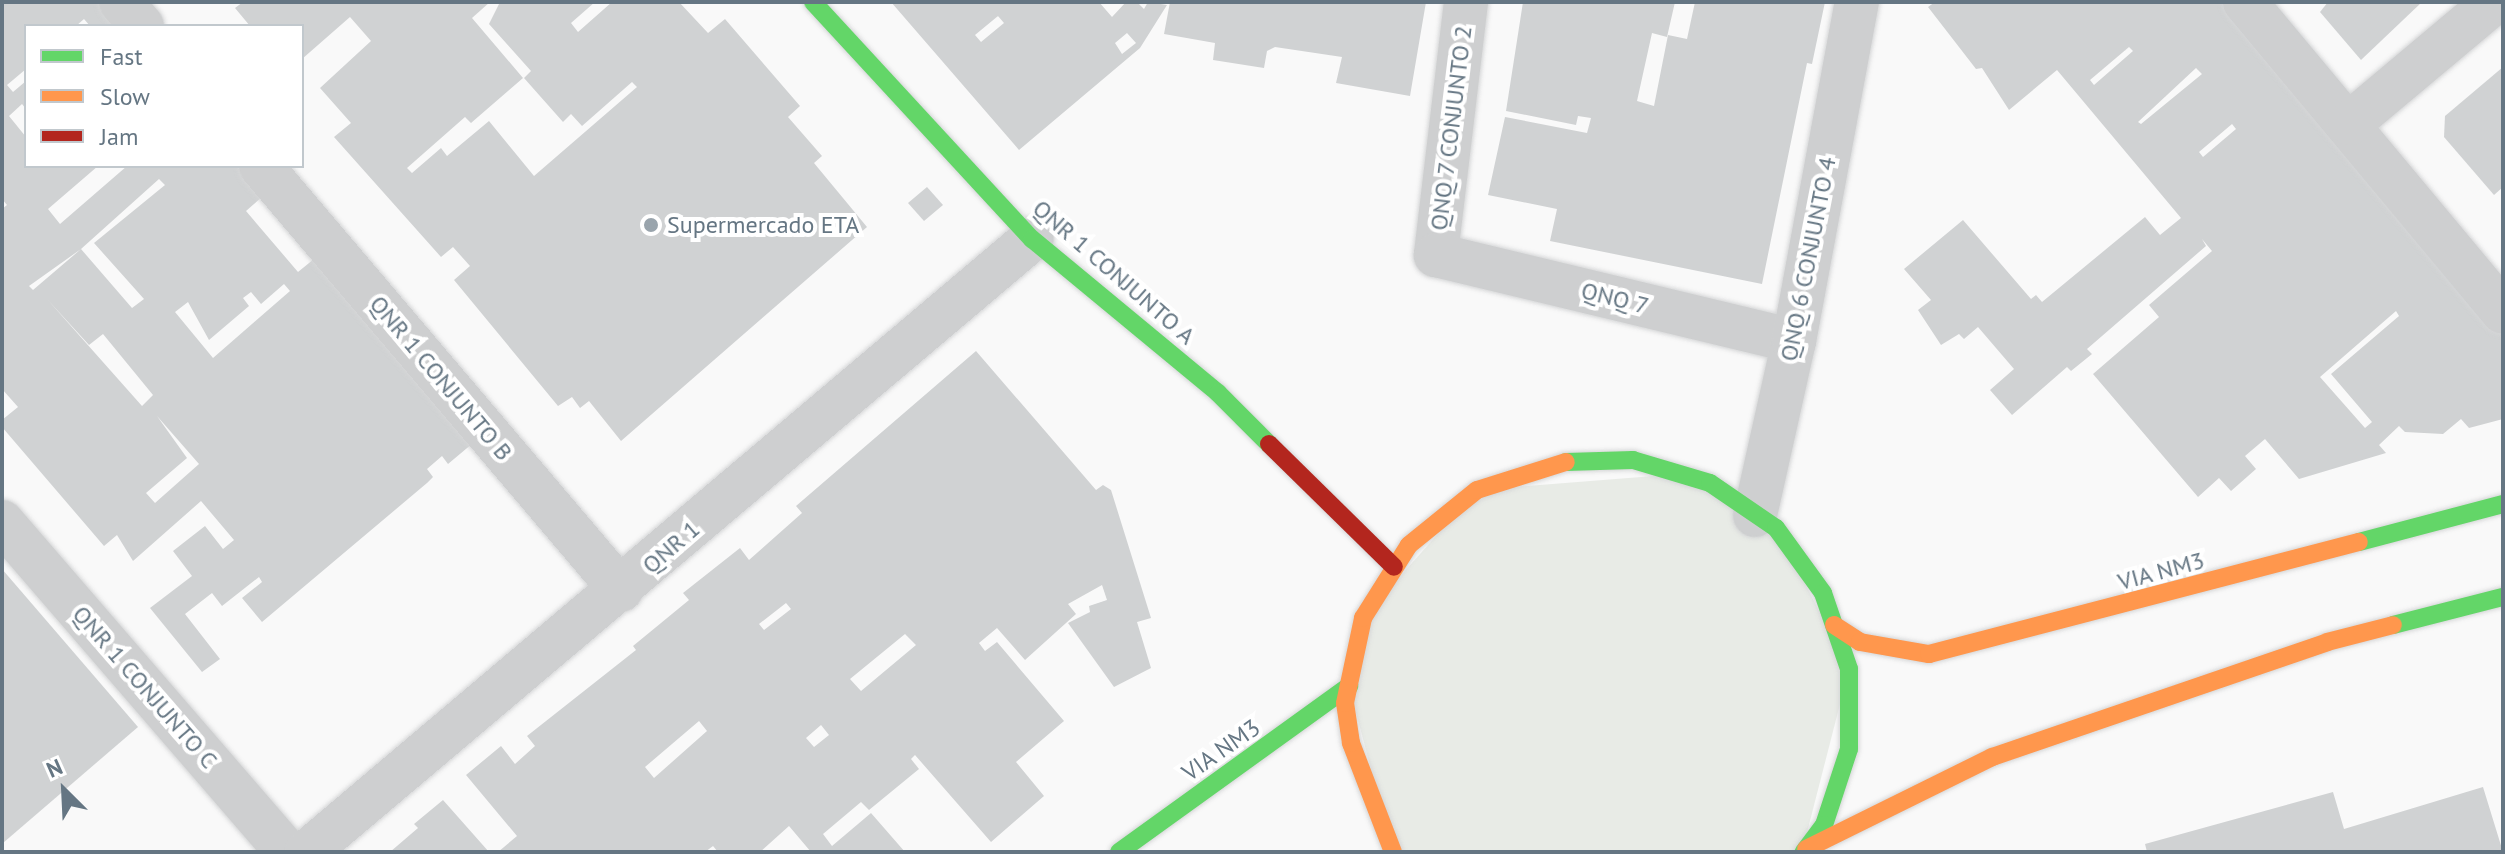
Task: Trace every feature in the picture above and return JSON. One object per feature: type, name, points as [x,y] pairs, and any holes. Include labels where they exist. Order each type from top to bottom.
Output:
[{"type":"main road","name":"QNR 1 CONJUNTO A","points":[[813,2],[1032,239],[1218,393],[1394,567]]},
{"type":"main road","points":[[1393,852],[1351,743],[1345,703],[1363,618],[1394,567],[1409,545],[1477,490],[1553,462],[1633,460],[1710,483],[1776,528],[1823,593],[1849,669],[1849,749],[1824,825],[1805,850]]},
{"type":"main road","name":"VIA NM3","points":[[1834,625],[1860,642],[1929,654],[2503,504]]},
{"type":"main road","points":[[1805,850],[1992,757],[2327,642],[2503,597]]},
{"type":"main road","name":"VIA NM3","points":[[1119,852],[1349,686]]},
{"type":"street","points":[[121,2],[140,24]]},
{"type":"street","name":"QNQ 7 CONJUNTO 2","points":[[1436,255],[1466,2]]},
{"type":"street","name":"QNQ 6 CONJUNTO 4","points":[[1755,515],[1794,341],[1857,2]]},
{"type":"street","points":[[2245,2],[2350,123],[2503,312]]},
{"type":"street","points":[[2350,123],[2494,2]]},
{"type":"street","name":"QNR 1 CONJUNTO B","points":[[263,168],[621,590]]},
{"type":"street","name":"QNR 1","points":[[307,852],[621,590],[1032,239]]},
{"type":"street","name":"QNQ 7","points":[[1436,255],[1794,341]]},
{"type":"street","name":"QNR 1 CONJUNTO C","points":[[2,522],[287,852]]},
{"type":"shaded area","points":[[1679,474],[1776,528],[1849,669],[1802,852],[1393,852],[1349,686],[1363,618],[1477,490]]},
{"type":"building","points":[[2,2],[113,2],[128,24],[88,24],[84,19],[78,24],[24,24],[24,71],[7,85],[13,92],[24,83],[24,106],[22,104],[9,116],[24,135],[24,168],[96,168],[48,209],[60,224],[125,168],[253,168],[271,189],[246,211],[298,272],[325,250],[485,433],[448,464],[442,456],[427,469],[433,477],[427,483],[262,622],[242,598],[262,582],[259,577],[222,606],[212,593],[185,614],[220,659],[202,672],[150,608],[192,576],[173,551],[205,526],[223,549],[234,540],[201,501],[133,561],[117,535],[104,546],[2,427],[2,420],[18,407],[2,389],[2,209],[7,205],[2,199]],"holes":[[[159,179],[165,185],[94,243],[144,299],[132,308],[81,249]],[[81,249],[33,290],[29,286]],[[284,284],[290,291],[213,358],[175,312],[188,302],[209,340],[249,306],[243,298],[251,292],[261,304]],[[47,299],[89,345],[103,334],[153,395],[142,406]],[[157,416],[199,464],[155,503],[146,493],[187,458]]]},
{"type":"building","points":[[243,2],[490,2],[472,18],[523,78],[471,123],[465,117],[407,168],[412,173],[441,148],[447,156],[489,121],[534,176],[637,87],[632,82],[582,126],[571,114],[563,122],[524,78],[531,71],[489,24],[499,4],[595,2],[571,23],[578,32],[612,2],[679,2],[708,33],[725,19],[800,106],[788,117],[822,156],[814,163],[867,227],[621,441],[589,401],[580,408],[572,397],[558,406],[454,280],[470,266],[453,247],[441,257],[334,137],[351,123],[320,88],[371,41],[350,17],[304,57],[304,24],[248,24],[235,8]]},
{"type":"building","points":[[891,2],[1099,2],[1112,17],[1126,2],[1137,2],[1144,9],[1148,2],[1167,5],[1140,48],[1019,150]],"holes":[[[998,16],[1004,23],[981,42],[975,35]],[[1127,33],[1136,43],[1122,54],[1115,43]]]},
{"type":"building","points":[[1170,2],[1426,2],[1410,96],[1336,83],[1342,57],[1275,47],[1267,51],[1264,68],[1213,60],[1215,43],[1164,34]]},
{"type":"building","points":[[1523,2],[1675,2],[1667,37],[1652,33],[1637,101],[1654,106],[1668,35],[1687,39],[1695,2],[1825,2],[1812,64],[1807,63],[1762,284],[1550,241],[1557,209],[1488,195],[1505,117],[1587,133],[1591,118],[1578,116],[1576,125],[1506,111]]},
{"type":"building","points":[[1935,2],[2229,2],[2503,330],[2503,419],[2469,428],[2461,419],[2443,434],[2405,432],[2399,426],[2379,445],[2386,453],[2299,479],[2265,439],[2245,456],[2256,469],[2231,491],[2219,478],[2198,497],[2093,374],[2159,317],[2149,305],[2212,251],[2202,239],[2206,246],[2087,349],[2092,354],[2071,371],[2067,367],[2012,415],[1990,390],[2014,369],[1978,327],[1964,339],[1959,334],[1941,345],[1918,310],[1931,300],[1904,269],[1963,220],[2031,299],[2036,295],[2042,302],[2145,217],[2160,235],[2181,218],[2057,70],[2009,110],[1982,68],[1976,69],[1928,7]],"holes":[[[2129,47],[2133,51],[2094,85],[2090,80]],[[2196,68],[2202,74],[2141,124],[2138,122]],[[2232,124],[2236,129],[2203,157],[2199,152]],[[2396,311],[2399,316],[2331,374],[2372,422],[2365,428],[2320,377]]]},
{"type":"building","points":[[2328,2],[2422,2],[2361,60],[2320,12]]},
{"type":"building","points":[[2503,67],[2503,187],[2494,195],[2444,137],[2445,116]]},
{"type":"building","points":[[927,187],[943,205],[924,221],[908,203]]},
{"type":"building","points":[[976,351],[1096,490],[1103,485],[1111,490],[1151,618],[1137,622],[1151,668],[1114,687],[1068,623],[1090,612],[1089,606],[1107,600],[1102,585],[1068,604],[1076,614],[1025,660],[997,628],[979,643],[985,651],[997,642],[1064,721],[1016,762],[1044,796],[991,842],[915,755],[911,759],[919,769],[869,810],[861,802],[823,834],[832,846],[871,813],[905,852],[811,852],[789,826],[760,852],[718,852],[713,846],[705,852],[498,852],[517,836],[466,775],[501,746],[515,764],[535,746],[527,736],[636,650],[633,646],[689,600],[683,593],[740,548],[749,560],[802,513],[796,506]],"holes":[[[786,603],[791,609],[764,630],[759,624]],[[905,634],[916,645],[861,691],[850,679]],[[699,721],[707,731],[654,778],[645,767]],[[821,725],[829,735],[814,747],[806,738]]]},
{"type":"building","points":[[2,569],[138,727],[3,843],[2,841]]},
{"type":"building","points":[[2483,787],[2503,852],[2147,852],[2145,844],[2333,792],[2344,829]]},
{"type":"building","points":[[443,800],[489,852],[390,852],[418,828],[414,824]]},
{"type":"traffic: fast","points":[[813,2],[1032,239],[1218,393],[1269,444]]},
{"type":"traffic: fast","points":[[1566,462],[1633,460],[1710,483],[1776,528],[1823,593],[1849,669],[1849,749],[1824,825],[1804,852]]},
{"type":"traffic: fast","points":[[2359,542],[2503,504]]},
{"type":"traffic: fast","points":[[2393,625],[2503,597]]},
{"type":"traffic: fast","points":[[1119,852],[1349,686]]},
{"type":"traffic: slow","points":[[1393,852],[1351,743],[1345,703],[1363,618],[1409,545],[1477,490],[1566,462]]},
{"type":"traffic: slow","points":[[1834,625],[1860,642],[1929,654],[2359,542]]},
{"type":"traffic: slow","points":[[1806,849],[1992,757],[2327,642],[2393,625]]},
{"type":"traffic: jam","points":[[1269,444],[1394,567]]},
{"type":"place","name":"Supermercado ETA","points":[[651,225]]}]
